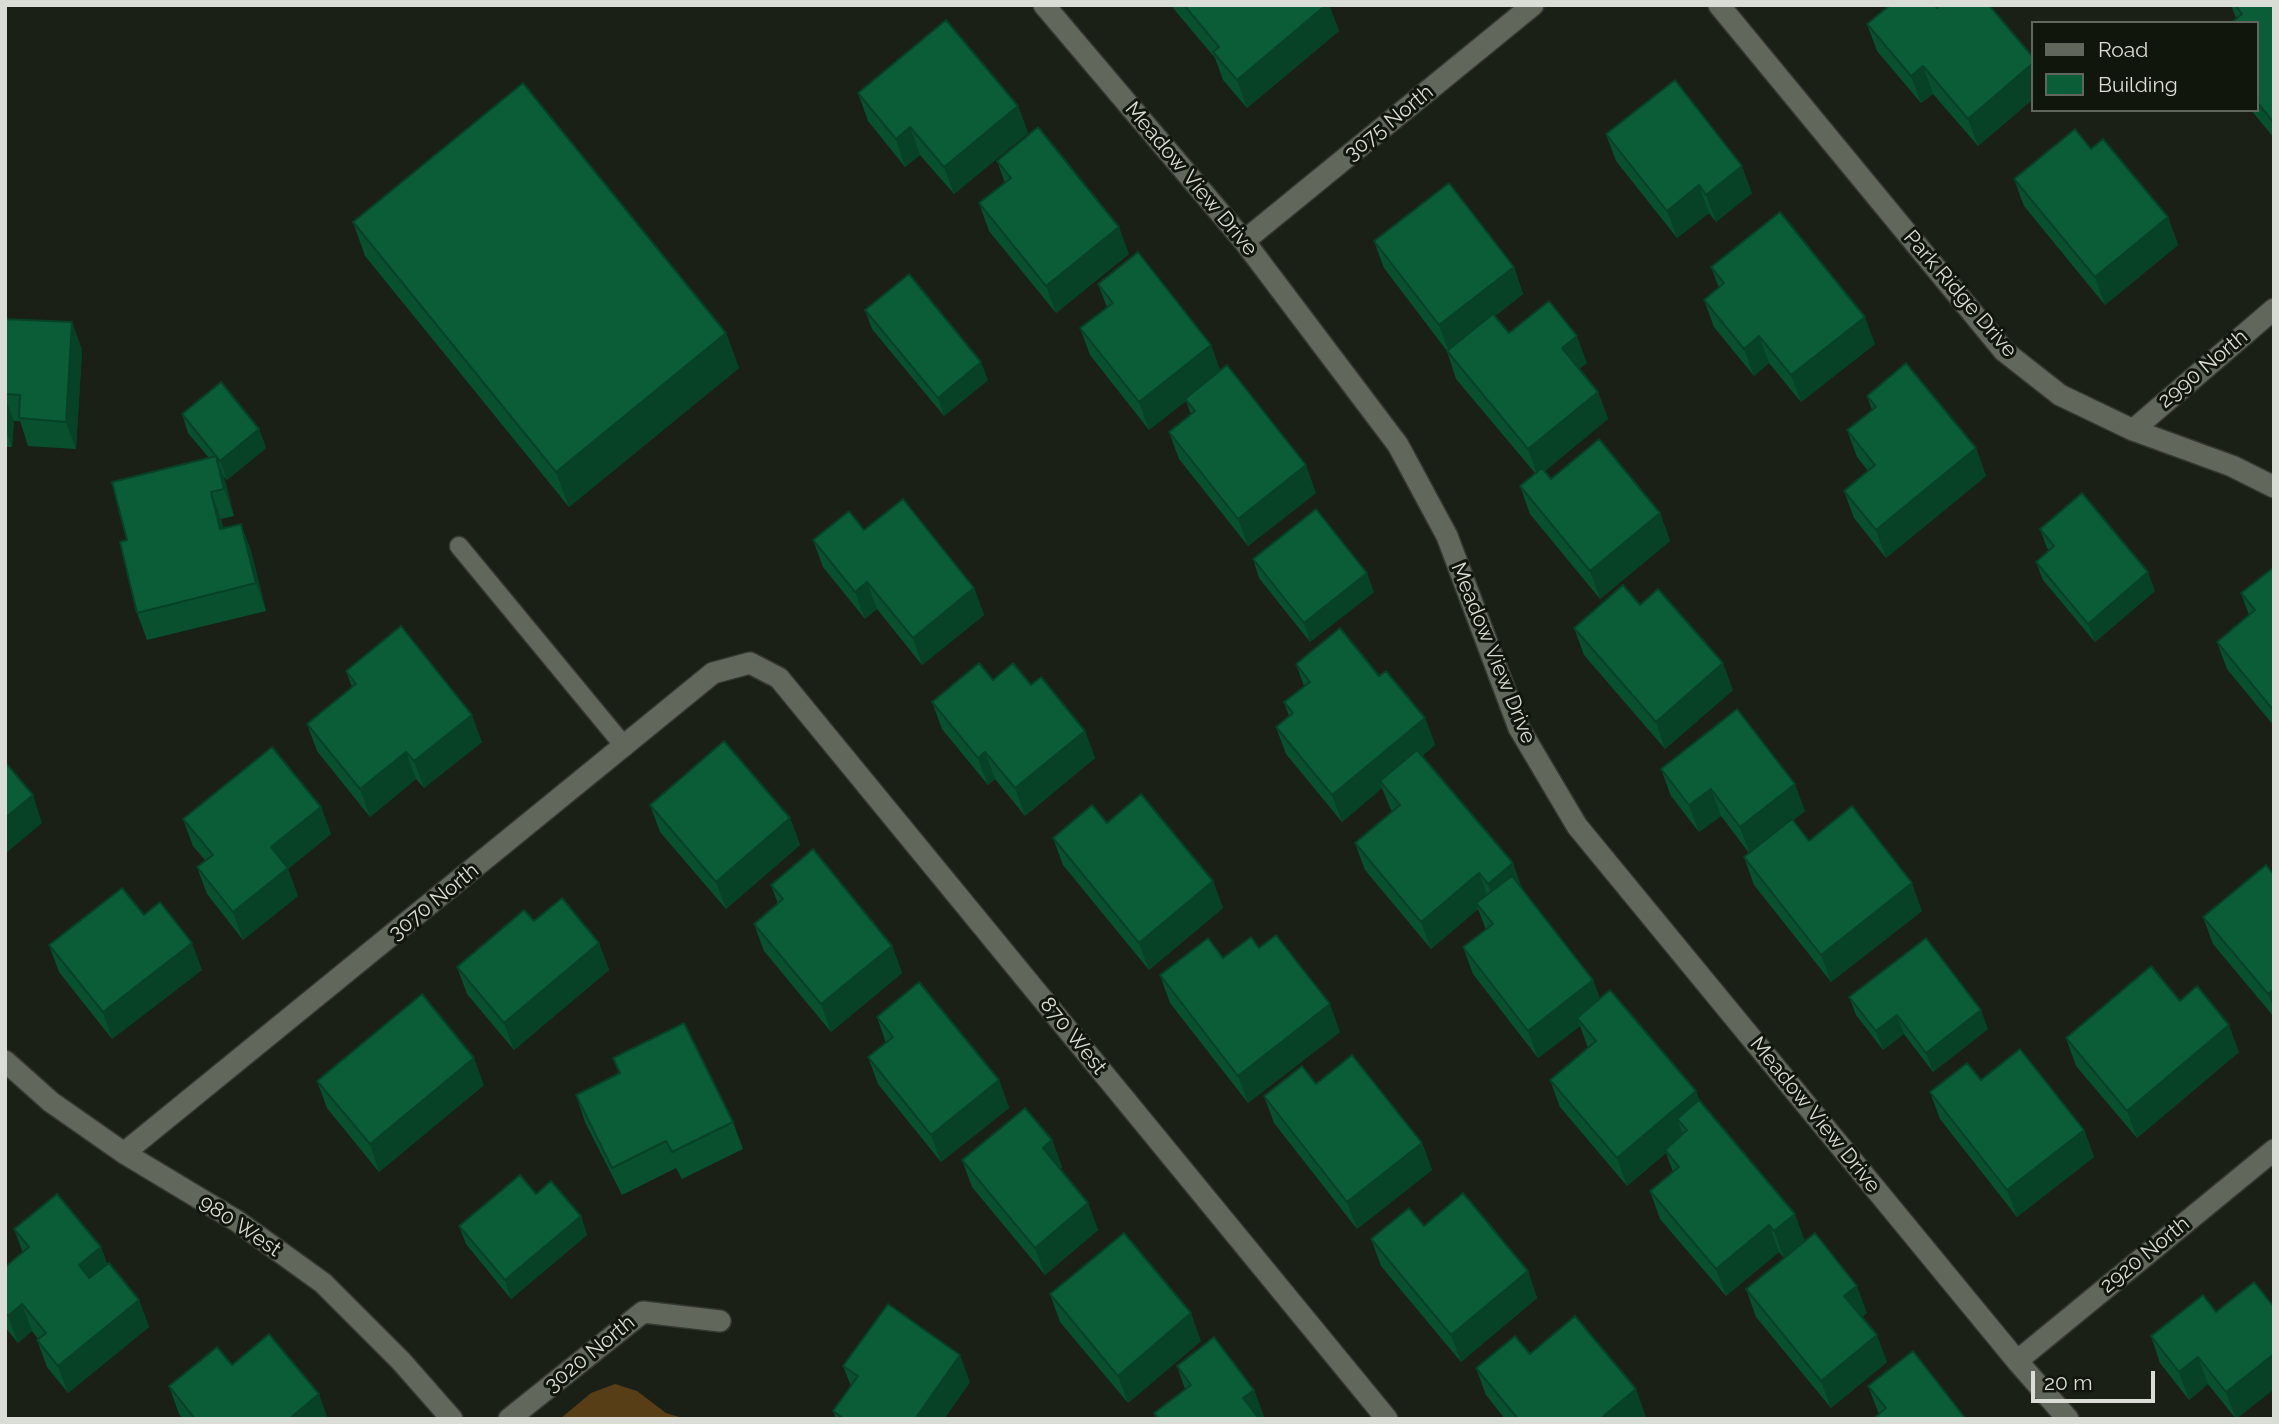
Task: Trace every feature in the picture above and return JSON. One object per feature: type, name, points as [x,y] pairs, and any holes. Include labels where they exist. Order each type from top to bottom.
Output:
[{"type":"street","name":"Meadow View Drive","points":[[1044,5],[1244,241],[1398,446],[1447,536],[1519,728],[1577,826],[2017,1361],[2068,1419]]},
{"type":"street","name":"3075 North","points":[[1244,241],[1533,5]]},
{"type":"street","name":"Park Ridge Drive","points":[[1719,5],[2004,351],[2060,395],[2133,430],[2232,466],[2274,487]]},
{"type":"street","name":"2990 North","points":[[2133,430],[2274,309]]},
{"type":"street","name":"3070 North","points":[[124,1153],[713,673],[750,663]]},
{"type":"street","name":"870 West","points":[[750,663],[779,678],[1387,1419]]},
{"type":"street","name":"980 West","points":[[5,1061],[51,1102],[124,1153],[237,1221],[323,1283],[401,1361],[452,1419]]},
{"type":"street","name":"2920 North","points":[[2017,1361],[2274,1150]]},
{"type":"street","name":"3020 North","points":[[509,1419],[643,1312],[720,1321]]},
{"type":"lane","points":[[459,546],[625,747]]},
{"type":"shaded area","points":[[615,1384],[637,1391],[666,1413],[686,1419],[560,1419],[591,1393]]},
{"type":"building","points":[[1184,5],[1326,5],[1237,80],[1213,52],[1219,47]]},
{"type":"building","points":[[1890,5],[1935,5],[1937,8],[1940,5],[1989,5],[2030,54],[2030,66],[1968,119],[1923,66],[1911,76],[1867,24]]},
{"type":"building","points":[[2235,5],[2274,5],[2274,123],[2258,103],[2258,21],[2233,21],[2242,14]]},
{"type":"building","points":[[946,20],[1018,106],[944,167],[910,127],[896,139],[858,93]]},
{"type":"building","points":[[1675,80],[1742,166],[1706,195],[1699,185],[1667,211],[1606,134]]},
{"type":"building","points":[[523,83],[726,333],[556,472],[353,222]]},
{"type":"building","points":[[1038,127],[1119,227],[1046,286],[979,203],[1011,178],[997,161]]},
{"type":"building","points":[[2075,129],[2091,149],[2103,139],[2168,217],[2095,277],[2014,179]]},
{"type":"building","points":[[1449,183],[1514,267],[1439,325],[1374,241]]},
{"type":"building","points":[[1780,212],[1865,317],[1791,375],[1759,336],[1744,349],[1704,300],[1724,283],[1711,267]]},
{"type":"building","points":[[1138,252],[1211,345],[1139,402],[1080,328],[1113,303],[1098,284]]},
{"type":"building","points":[[909,274],[981,362],[938,398],[865,310]]},
{"type":"building","points":[[1549,301],[1577,336],[1562,348],[1598,392],[1528,449],[1447,351],[1493,314],[1509,333]]},
{"type":"building","points":[[5,319],[72,322],[66,422],[19,418],[20,395],[5,394]]},
{"type":"building","points":[[1906,363],[1976,448],[1876,530],[1844,491],[1875,465],[1847,430],[1876,407],[1867,396]]},
{"type":"building","points":[[1227,365],[1306,465],[1238,519],[1169,432],[1195,411],[1185,399]]},
{"type":"building","points":[[221,382],[259,429],[220,461],[182,414]]},
{"type":"building","points":[[1599,439],[1660,513],[1590,571],[1520,486],[1542,468],[1551,479]]},
{"type":"building","points":[[216,456],[224,489],[211,492],[220,529],[241,524],[256,583],[137,613],[120,542],[127,540],[112,482]]},
{"type":"building","points":[[2082,493],[2148,572],[2088,624],[2036,562],[2054,546],[2040,529]]},
{"type":"building","points":[[903,499],[974,588],[913,638],[867,582],[855,592],[813,540],[849,511],[864,530]]},
{"type":"building","points":[[1316,509],[1367,573],[1304,623],[1253,559]]},
{"type":"building","points":[[2274,567],[2274,711],[2217,642],[2255,610],[2241,593]]},
{"type":"building","points":[[1623,585],[1640,605],[1658,589],[1723,663],[1656,722],[1574,628]]},
{"type":"building","points":[[401,626],[472,715],[414,761],[406,752],[360,789],[307,724],[356,684],[346,671]]},
{"type":"building","points":[[1340,628],[1379,676],[1386,671],[1425,718],[1332,795],[1276,727],[1293,713],[1284,702],[1310,682],[1296,664]]},
{"type":"building","points":[[979,663],[993,680],[1013,663],[1031,685],[1041,677],[1085,731],[1015,788],[985,752],[978,758],[932,702]]},
{"type":"building","points":[[1737,709],[1795,784],[1740,827],[1711,789],[1689,805],[1661,769]]},
{"type":"building","points":[[724,741],[790,818],[716,882],[650,805]]},
{"type":"building","points":[[272,747],[321,807],[271,847],[288,868],[233,912],[197,867],[213,855],[183,819]]},
{"type":"building","points":[[1417,750],[1513,863],[1488,884],[1479,873],[1421,922],[1355,843],[1400,805],[1380,781]]},
{"type":"building","points":[[5,762],[33,795],[5,818]]},
{"type":"building","points":[[1141,794],[1213,881],[1139,943],[1053,838],[1092,805],[1107,823]]},
{"type":"building","points":[[1852,806],[1912,883],[1821,955],[1744,857],[1792,819],[1809,841]]},
{"type":"building","points":[[813,849],[892,946],[821,1004],[754,924],[783,899],[771,885]]},
{"type":"building","points":[[2266,865],[2274,875],[2274,989],[2268,994],[2203,917]]},
{"type":"building","points":[[1512,876],[1593,980],[1528,1031],[1463,947],[1493,924],[1476,903]]},
{"type":"building","points":[[122,888],[144,915],[160,902],[192,943],[103,1012],[49,945]]},
{"type":"building","points":[[562,898],[599,943],[504,1023],[457,967],[524,910],[534,921]]},
{"type":"building","points":[[1276,935],[1330,1004],[1238,1076],[1160,975],[1208,938],[1223,958],[1251,937],[1259,948]]},
{"type":"building","points":[[1926,938],[1981,1010],[1926,1053],[1897,1015],[1876,1031],[1849,997]]},
{"type":"building","points":[[2151,966],[2180,1001],[2197,986],[2229,1025],[2127,1111],[2066,1038]]},
{"type":"building","points":[[919,982],[999,1080],[931,1135],[868,1057],[893,1037],[877,1017]]},
{"type":"building","points":[[1610,990],[1696,1091],[1617,1158],[1550,1080],[1596,1041],[1577,1018]]},
{"type":"building","points":[[422,994],[474,1058],[370,1144],[317,1081]]},
{"type":"building","points":[[684,1023],[733,1122],[672,1152],[666,1141],[612,1168],[576,1095],[620,1073],[613,1058]]},
{"type":"building","points":[[2020,1049],[2084,1130],[2007,1190],[1930,1092],[1967,1063],[1981,1080]]},
{"type":"building","points":[[1352,1055],[1422,1143],[1347,1202],[1264,1096],[1302,1066],[1316,1084]]},
{"type":"building","points":[[1699,1100],[1795,1214],[1774,1231],[1769,1225],[1716,1269],[1650,1191],[1679,1167],[1665,1150],[1687,1130],[1677,1119]]},
{"type":"building","points":[[1025,1108],[1052,1140],[1043,1148],[1088,1203],[1035,1248],[962,1160]]},
{"type":"building","points":[[520,1175],[536,1194],[551,1181],[581,1216],[505,1280],[459,1226]]},
{"type":"building","points":[[1463,1193],[1528,1271],[1451,1335],[1371,1239],[1409,1208],[1424,1226]]},
{"type":"building","points":[[57,1194],[101,1247],[79,1265],[89,1278],[109,1263],[139,1300],[58,1366],[37,1340],[46,1333],[22,1304],[8,1316],[5,1312],[5,1267],[29,1247],[14,1229]]},
{"type":"building","points":[[1124,1233],[1191,1313],[1118,1376],[1050,1294]]},
{"type":"building","points":[[1815,1233],[1857,1286],[1844,1296],[1877,1335],[1821,1381],[1746,1289]]},
{"type":"building","points":[[2254,1282],[2274,1307],[2274,1354],[2226,1392],[2198,1357],[2179,1372],[2151,1336],[2203,1295],[2216,1312]]},
{"type":"building","points":[[888,1304],[960,1355],[915,1419],[844,1419],[833,1411],[858,1376],[843,1366]]},
{"type":"building","points":[[1575,1316],[1636,1389],[1600,1419],[1518,1419],[1476,1368],[1515,1336],[1530,1354]]},
{"type":"building","points":[[269,1334],[319,1394],[289,1419],[195,1419],[169,1386],[217,1347],[232,1365]]},
{"type":"building","points":[[1214,1337],[1254,1390],[1243,1398],[1259,1419],[1159,1419],[1154,1413],[1191,1385],[1177,1366]]},
{"type":"building","points":[[1913,1351],[1966,1419],[1873,1419],[1886,1408],[1868,1386]]}]
